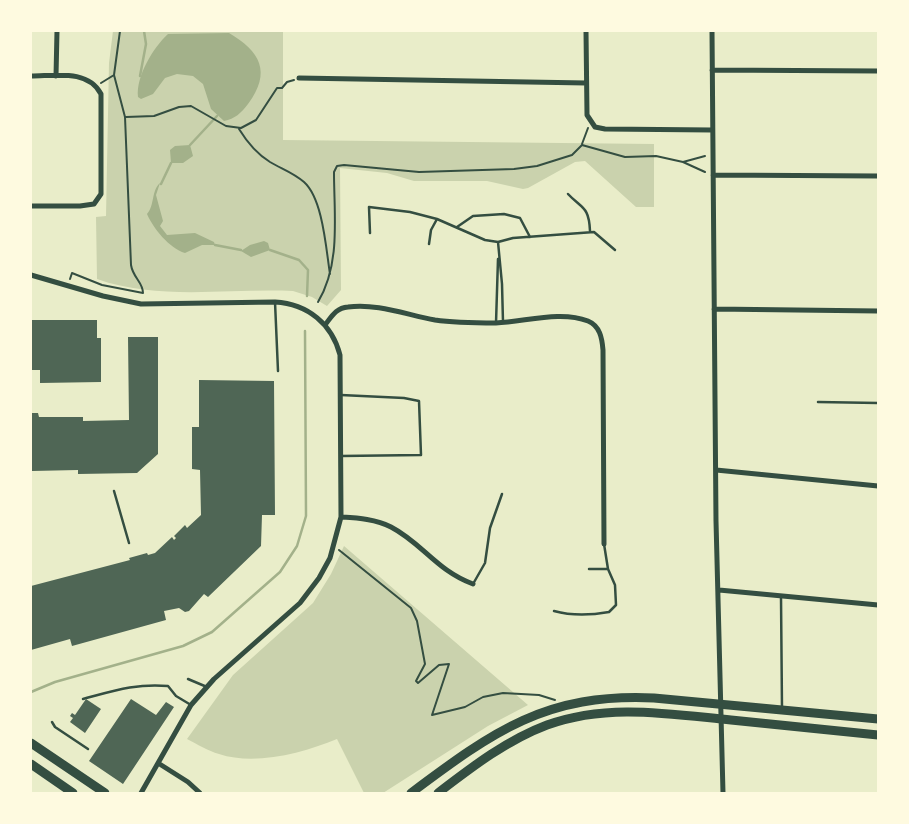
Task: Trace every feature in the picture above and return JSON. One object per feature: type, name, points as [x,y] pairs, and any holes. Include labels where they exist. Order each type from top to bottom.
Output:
[{"type":"main road","points":[[411,793],[485,740],[527,718],[554,707],[618,697],[782,710],[878,720]]},
{"type":"main road","points":[[438,793],[481,761],[516,739],[548,725],[603,713],[634,711],[878,735]]},
{"type":"main road","points":[[31,742],[106,793]]},
{"type":"main road","points":[[31,764],[73,793]]},
{"type":"street","points":[[56,76],[57,31]]},
{"type":"street","points":[[586,31],[587,115],[595,127],[605,129],[712,130]]},
{"type":"street","points":[[712,31],[716,470],[723,793]]},
{"type":"street","points":[[712,70],[878,71]]},
{"type":"street","points":[[31,76],[82,76],[97,86],[102,94],[101,194],[94,204],[80,206],[31,206]]},
{"type":"street","points":[[299,78],[586,84]]},
{"type":"street","points":[[713,175],[878,176]]},
{"type":"street","points":[[31,275],[111,298],[141,304],[275,302],[302,308],[326,325],[336,340],[340,355],[341,517],[334,547],[319,578],[300,603],[256,640],[192,705],[141,793]]},
{"type":"street","points":[[326,325],[335,310],[348,306],[380,308],[435,320],[496,323],[574,318],[590,322],[600,332],[603,350],[604,544]]},
{"type":"street","points":[[714,309],[878,311]]},
{"type":"street","points":[[716,470],[878,486]]},
{"type":"street","points":[[341,517],[370,520],[391,527],[446,572],[473,584]]},
{"type":"street","points":[[719,590],[878,605]]},
{"type":"street","points":[[158,763],[188,782],[200,793]]},
{"type":"lane","points":[[568,194],[584,207],[589,218],[590,231]]},
{"type":"lane","points":[[370,233],[369,207],[410,212],[436,219],[485,240],[498,242],[590,231],[599,234],[615,250]]},
{"type":"lane","points":[[457,227],[473,216],[504,214],[520,218],[530,237]]},
{"type":"lane","points":[[429,244],[431,230],[436,219]]},
{"type":"lane","points":[[496,323],[498,242]]},
{"type":"lane","points":[[498,259],[502,284],[503,322]]},
{"type":"lane","points":[[275,302],[278,370]]},
{"type":"lane","points":[[341,395],[404,398],[420,401],[421,456],[341,456]]},
{"type":"lane","points":[[818,402],[878,403]]},
{"type":"lane","points":[[114,491],[129,543]]},
{"type":"lane","points":[[473,584],[485,563],[490,528],[502,494]]},
{"type":"lane","points":[[554,611],[564,614],[610,612],[616,604],[616,585],[608,569],[604,544]]},
{"type":"lane","points":[[589,569],[608,569]]},
{"type":"lane","points":[[781,595],[782,710]]},
{"type":"lane","points":[[188,679],[208,687]]},
{"type":"lane","points":[[84,699],[142,684],[168,686],[176,696],[192,705]]},
{"type":"lane","points":[[52,722],[55,727],[88,749]]},
{"type":"path","points":[[68,285],[72,273],[102,285],[143,293],[143,288],[133,276],[131,265],[125,117],[114,74],[120,31]]},
{"type":"path","points":[[97,86],[114,74]]},
{"type":"path","points":[[125,117],[154,116],[179,107],[191,106],[226,126],[238,128],[248,126],[256,120],[273,92],[287,82]]},
{"type":"path","points":[[318,302],[330,274],[334,250],[334,172],[337,166],[344,164],[419,172],[514,169],[537,166],[572,155],[582,146],[590,121]]},
{"type":"path","points":[[238,128],[247,142],[258,153],[270,162],[295,175],[310,188],[318,207],[330,274]]},
{"type":"path","points":[[582,146],[625,157],[656,156],[683,162],[705,172]]},
{"type":"path","points":[[683,162],[704,156]]},
{"type":"path","points":[[334,547],[411,608],[418,622],[425,664],[416,681],[418,683],[439,665],[449,664],[432,715],[466,707],[483,696],[503,693],[539,695],[555,700]]},
{"type":"shaded area","points":[[113,31],[283,31],[283,140],[654,144],[654,207],[636,207],[585,161],[575,162],[523,189],[487,181],[414,181],[387,173],[340,168],[341,290],[327,306],[312,297],[293,291],[169,292],[121,286],[97,279],[96,217],[106,216],[109,63]]},
{"type":"shaded area","points":[[229,33],[240,40],[255,55],[261,72],[260,82],[255,92],[248,104],[238,115],[224,121],[211,109],[203,84],[193,76],[177,74],[165,78],[153,94],[141,99],[138,97],[140,80],[147,63],[168,34]]},
{"type":"shaded area","points":[[190,145],[193,156],[183,163],[171,163],[170,150],[175,146]]},
{"type":"shaded area","points":[[160,183],[156,195],[163,221],[160,226],[167,235],[195,233],[214,242],[215,245],[202,245],[185,253],[173,247],[162,237],[147,214],[155,190]]},
{"type":"shaded area","points":[[264,241],[268,243],[270,250],[251,257],[241,251],[250,245]]},
{"type":"shaded area","points":[[344,546],[528,705],[488,726],[383,793],[364,793],[337,739],[294,753],[248,759],[215,753],[187,739],[233,675],[313,603],[331,574]]},
{"type":"building","points":[[31,320],[97,320],[97,338],[101,338],[101,382],[40,383],[40,370],[31,370]]},
{"type":"building","points":[[128,337],[158,337],[158,454],[137,473],[78,474],[78,470],[32,471],[31,413],[38,413],[39,417],[83,417],[83,421],[129,420]]},
{"type":"building","points":[[199,380],[274,381],[275,515],[262,515],[261,546],[208,597],[204,594],[189,611],[185,612],[179,608],[164,611],[166,620],[72,646],[70,639],[31,650],[31,586],[130,560],[129,558],[147,553],[148,555],[155,553],[172,537],[174,540],[176,538],[174,536],[185,525],[187,528],[201,515],[200,470],[192,469],[192,427],[199,427]]},
{"type":"building","points":[[86,699],[101,709],[85,733],[70,722],[73,718],[70,716],[72,713],[75,715]]},
{"type":"building","points":[[131,699],[156,715],[166,702],[174,707],[123,784],[89,761]]},
{"type":"waterway","points":[[140,76],[146,44],[144,31]]},
{"type":"waterway","points":[[190,145],[217,116]]},
{"type":"waterway","points":[[161,184],[171,163]]},
{"type":"waterway","points":[[215,245],[241,250]]},
{"type":"waterway","points":[[270,250],[299,260],[308,270],[307,296]]},
{"type":"waterway","points":[[31,692],[55,682],[183,646],[212,632],[280,572],[297,546],[306,516],[305,331]]}]
